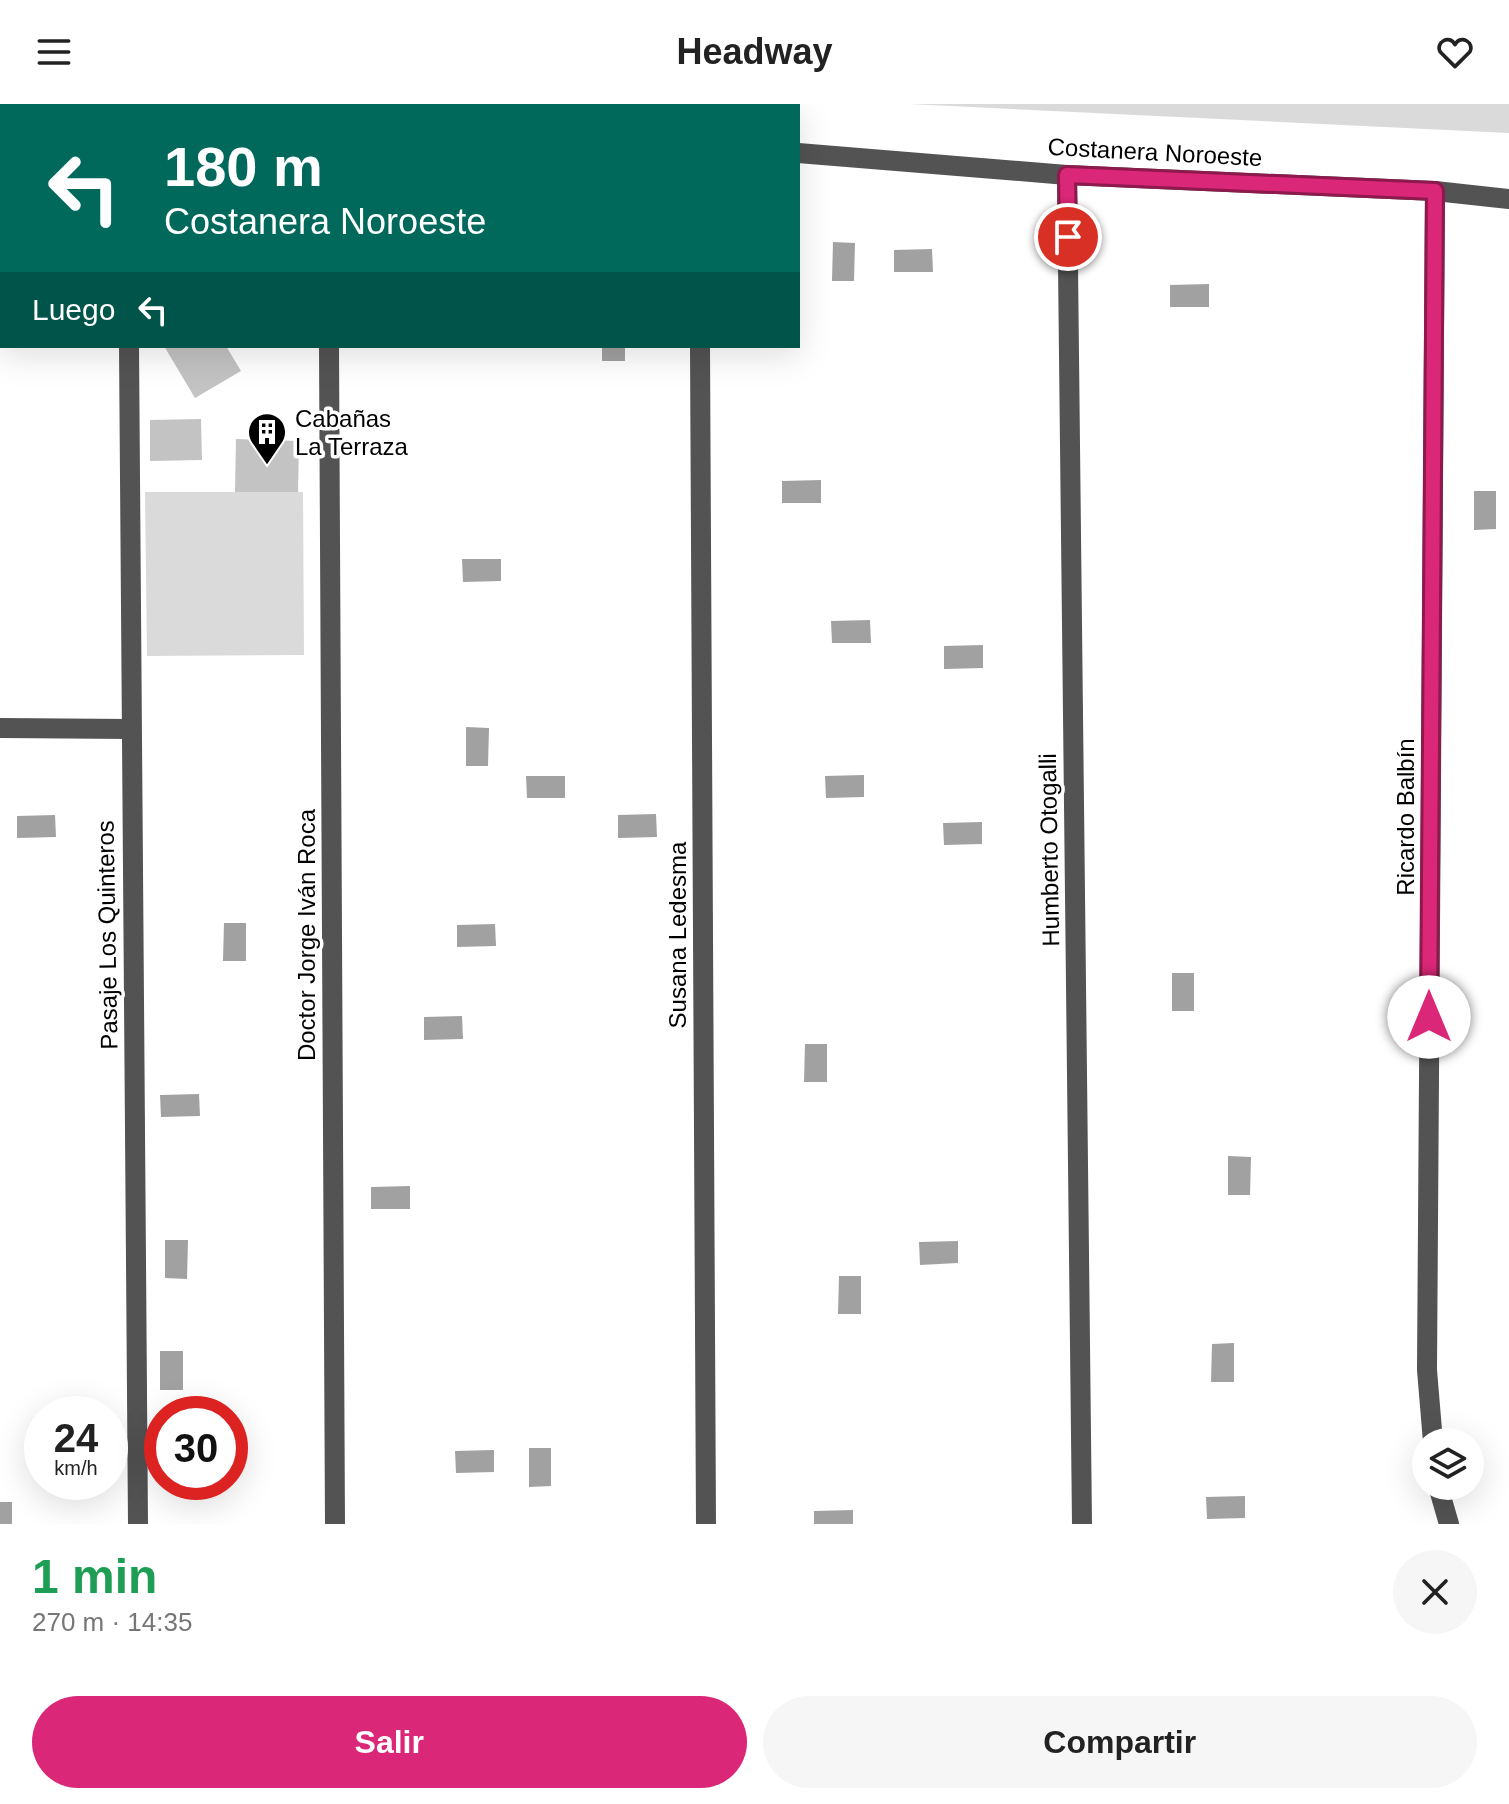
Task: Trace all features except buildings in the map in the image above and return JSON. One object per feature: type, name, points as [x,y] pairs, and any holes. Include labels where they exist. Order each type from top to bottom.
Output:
[{"type":"street","name":"Costanera Noroeste","points":[[800,153],[1067,175],[1435,191],[1509,199]]},
{"type":"street","name":"Humberto Otogalli","points":[[1067,175],[1082,1524]]},
{"type":"street","name":"Ricardo Balbín","points":[[1432,1428],[1427,1355],[1435,191]]},
{"type":"street","name":"Pasaje Los Quinteros","points":[[129,348],[138,1524]]},
{"type":"street","name":"Doctor Jorge Iván Roca","points":[[329,348],[335,1524]]},
{"type":"street","name":"Susana Ledesma","points":[[700,348],[706,1524]]},
{"type":"street","points":[[0,728],[130,729]]},
{"type":"street","points":[[1442,1500],[1449,1524]]},
{"type":"shaded area","points":[[909,104],[1509,104],[1509,133]]},
{"type":"shaded area","points":[[833,242],[855,243],[854,281],[832,281]]},
{"type":"shaded area","points":[[932,249],[933,272],[894,272],[894,250]]},
{"type":"shaded area","points":[[1209,284],[1209,307],[1170,307],[1170,285]]},
{"type":"shaded area","points":[[602,348],[625,348],[625,361],[602,361]]},
{"type":"shaded area","points":[[821,480],[821,503],[782,503],[782,481]]},
{"type":"shaded area","points":[[1474,491],[1496,491],[1496,529],[1474,530]]},
{"type":"shaded area","points":[[145,492],[303,492],[304,655],[147,656]]},
{"type":"shaded area","points":[[462,559],[501,559],[501,581],[463,582]]},
{"type":"shaded area","points":[[870,620],[871,643],[832,643],[831,621]]},
{"type":"shaded area","points":[[983,645],[983,668],[944,669],[944,646]]},
{"type":"shaded area","points":[[466,727],[489,728],[488,766],[466,766]]},
{"type":"shaded area","points":[[864,775],[864,797],[826,798],[825,776]]},
{"type":"shaded area","points":[[526,776],[565,776],[565,798],[527,798]]},
{"type":"shaded area","points":[[656,814],[657,837],[618,838],[618,815]]},
{"type":"shaded area","points":[[55,815],[56,837],[17,838],[17,816]]},
{"type":"shaded area","points":[[982,822],[982,844],[944,845],[943,823]]},
{"type":"shaded area","points":[[224,923],[246,923],[246,961],[223,961]]},
{"type":"shaded area","points":[[495,924],[496,946],[457,947],[457,925]]},
{"type":"shaded area","points":[[1172,973],[1194,973],[1194,1011],[1172,1011]]},
{"type":"shaded area","points":[[462,1016],[463,1039],[424,1040],[424,1017]]},
{"type":"shaded area","points":[[805,1044],[827,1044],[827,1082],[804,1082]]},
{"type":"shaded area","points":[[199,1094],[200,1116],[161,1117],[160,1095]]},
{"type":"shaded area","points":[[1228,1156],[1251,1157],[1250,1195],[1228,1195]]},
{"type":"shaded area","points":[[410,1186],[410,1209],[371,1209],[371,1187]]},
{"type":"shaded area","points":[[165,1240],[188,1240],[187,1279],[165,1278]]},
{"type":"shaded area","points":[[958,1241],[958,1263],[920,1265],[919,1242]]},
{"type":"shaded area","points":[[839,1276],[861,1276],[861,1314],[838,1314]]},
{"type":"shaded area","points":[[1234,1343],[1234,1382],[1211,1382],[1212,1344]]},
{"type":"shaded area","points":[[160,1351],[183,1351],[183,1390],[160,1390]]},
{"type":"shaded area","points":[[529,1448],[551,1448],[551,1486],[529,1487]]},
{"type":"shaded area","points":[[494,1450],[494,1472],[456,1473],[455,1451]]},
{"type":"shaded area","points":[[1245,1496],[1245,1518],[1207,1519],[1206,1497]]},
{"type":"shaded area","points":[[0,1502],[12,1502],[12,1524],[0,1524]]},
{"type":"shaded area","points":[[853,1510],[853,1524],[814,1524],[814,1511]]},
{"type":"place","name":"Cabañas La Terraza","points":[[267,466]]},
{"type":"route","points":[[1068,237],[1067,175],[1435,191],[1429,1017]]}]
